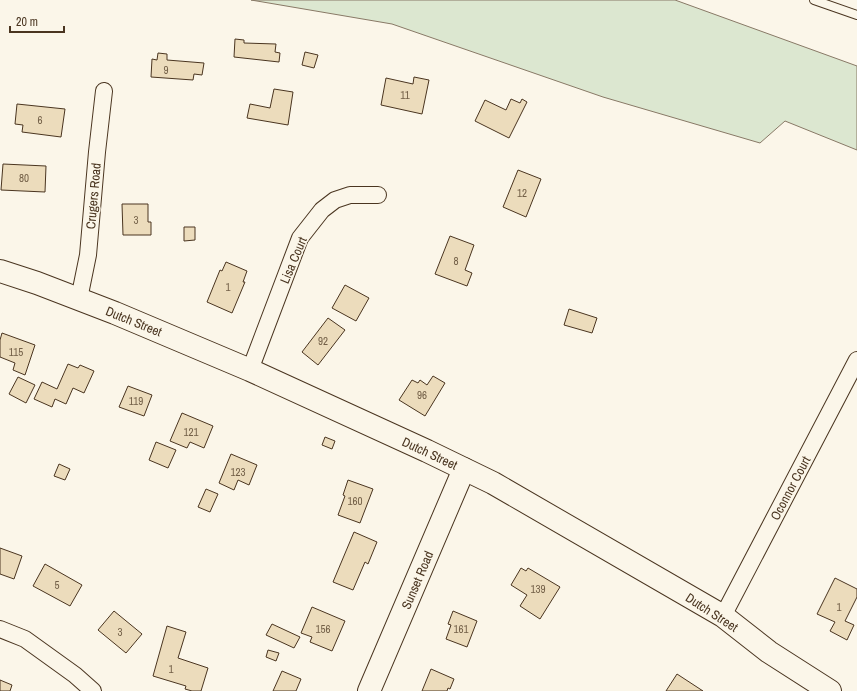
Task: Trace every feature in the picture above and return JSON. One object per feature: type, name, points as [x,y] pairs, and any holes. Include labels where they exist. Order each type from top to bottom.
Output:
[{"type":"street","name":"Crugers Road","points":[[79,299],[88,255],[104,91]]},
{"type":"street","name":"Lisa Court","points":[[250,370],[300,238],[322,210],[335,200],[350,195],[378,195]]},
{"type":"street","name":"Dutch Street","points":[[0,271],[37,283],[122,316],[250,370],[493,483],[723,616],[769,652],[830,691]]},
{"type":"street","name":"Oconnor Court","points":[[723,616],[857,360]]},
{"type":"street","name":"Sunset Road","points":[[369,691],[464,469]]},
{"type":"street","points":[[0,629],[25,638],[75,675],[93,691]]},
{"type":"lane","points":[[814,0],[857,15]]},
{"type":"green space","points":[[251,0],[675,0],[857,66],[857,150],[785,121],[760,143],[603,97],[392,24]]},
{"type":"building","points":[[235,39],[244,40],[244,43],[276,44],[275,52],[280,53],[279,62],[234,57]]},
{"type":"building","points":[[305,52],[318,55],[314,68],[302,65]]},
{"type":"building","points":[[158,53],[167,54],[167,60],[204,63],[202,75],[194,74],[193,80],[151,77],[152,59],[157,60]]},
{"type":"building","points":[[414,77],[429,80],[422,114],[381,105],[386,78],[413,84]]},
{"type":"building","points":[[274,89],[293,92],[288,125],[247,118],[250,104],[270,108]]},
{"type":"building","points":[[511,99],[520,103],[522,99],[527,102],[509,138],[475,121],[485,100],[506,110]]},
{"type":"building","points":[[17,104],[65,109],[61,137],[22,132],[23,125],[15,124]]},
{"type":"building","points":[[3,164],[46,166],[45,192],[1,190]]},
{"type":"building","points":[[518,170],[541,179],[526,217],[503,207]]},
{"type":"building","points":[[122,204],[148,204],[148,222],[151,222],[151,235],[123,235]]},
{"type":"building","points":[[184,227],[195,227],[195,240],[184,241]]},
{"type":"building","points":[[450,236],[474,245],[465,270],[472,273],[467,286],[435,274]]},
{"type":"building","points":[[226,262],[247,271],[243,282],[245,282],[232,313],[207,302],[220,270],[222,271]]},
{"type":"building","points":[[345,285],[369,298],[356,321],[332,308]]},
{"type":"building","points":[[569,309],[597,318],[592,333],[564,325]]},
{"type":"building","points":[[328,318],[345,330],[318,365],[302,352]]},
{"type":"building","points":[[2,333],[35,345],[25,375],[13,370],[15,363],[0,357],[0,340]]},
{"type":"building","points":[[68,364],[78,368],[80,365],[94,371],[84,393],[73,388],[66,404],[55,399],[52,407],[34,399],[42,382],[57,389]]},
{"type":"building","points":[[433,376],[445,383],[425,416],[399,400],[412,380],[418,383],[420,380],[427,385]]},
{"type":"building","points":[[18,377],[35,385],[26,403],[9,394]]},
{"type":"building","points":[[128,386],[152,395],[144,416],[119,407]]},
{"type":"building","points":[[182,413],[213,426],[204,448],[190,442],[187,448],[170,441]]},
{"type":"building","points":[[325,437],[335,441],[332,449],[322,445]]},
{"type":"building","points":[[156,442],[176,450],[168,468],[149,460]]},
{"type":"building","points":[[231,454],[257,465],[249,485],[238,480],[234,490],[219,483]]},
{"type":"building","points":[[59,464],[70,469],[65,480],[54,476]]},
{"type":"building","points":[[348,480],[373,489],[360,523],[338,515],[345,496],[343,495]]},
{"type":"building","points":[[206,489],[218,494],[210,512],[198,507]]},
{"type":"building","points":[[354,532],[377,542],[368,564],[365,562],[353,590],[333,582]]},
{"type":"building","points":[[0,548],[22,556],[14,579],[0,574]]},
{"type":"building","points":[[45,564],[82,585],[70,606],[33,586]]},
{"type":"building","points":[[521,568],[526,571],[528,568],[560,587],[540,619],[520,606],[527,595],[511,585]]},
{"type":"building","points":[[835,578],[857,589],[857,597],[845,621],[854,625],[847,640],[830,631],[835,622],[817,614]]},
{"type":"building","points":[[312,607],[345,621],[332,651],[310,642],[312,637],[301,633]]},
{"type":"building","points":[[114,611],[142,634],[126,653],[98,630]]},
{"type":"building","points":[[453,611],[477,621],[467,647],[446,639],[451,625],[448,624]]},
{"type":"building","points":[[272,624],[300,637],[294,648],[266,635]]},
{"type":"building","points":[[167,626],[186,632],[178,658],[208,668],[201,691],[185,689],[186,686],[153,676]]},
{"type":"building","points":[[268,650],[279,653],[276,661],[266,657]]},
{"type":"building","points":[[431,669],[454,679],[450,689],[448,688],[447,691],[422,691]]},
{"type":"building","points":[[282,671],[301,679],[296,691],[273,691]]},
{"type":"building","points":[[677,674],[703,691],[666,691]]},
{"type":"building","points":[[0,680],[12,685],[10,691],[0,691]]}]
